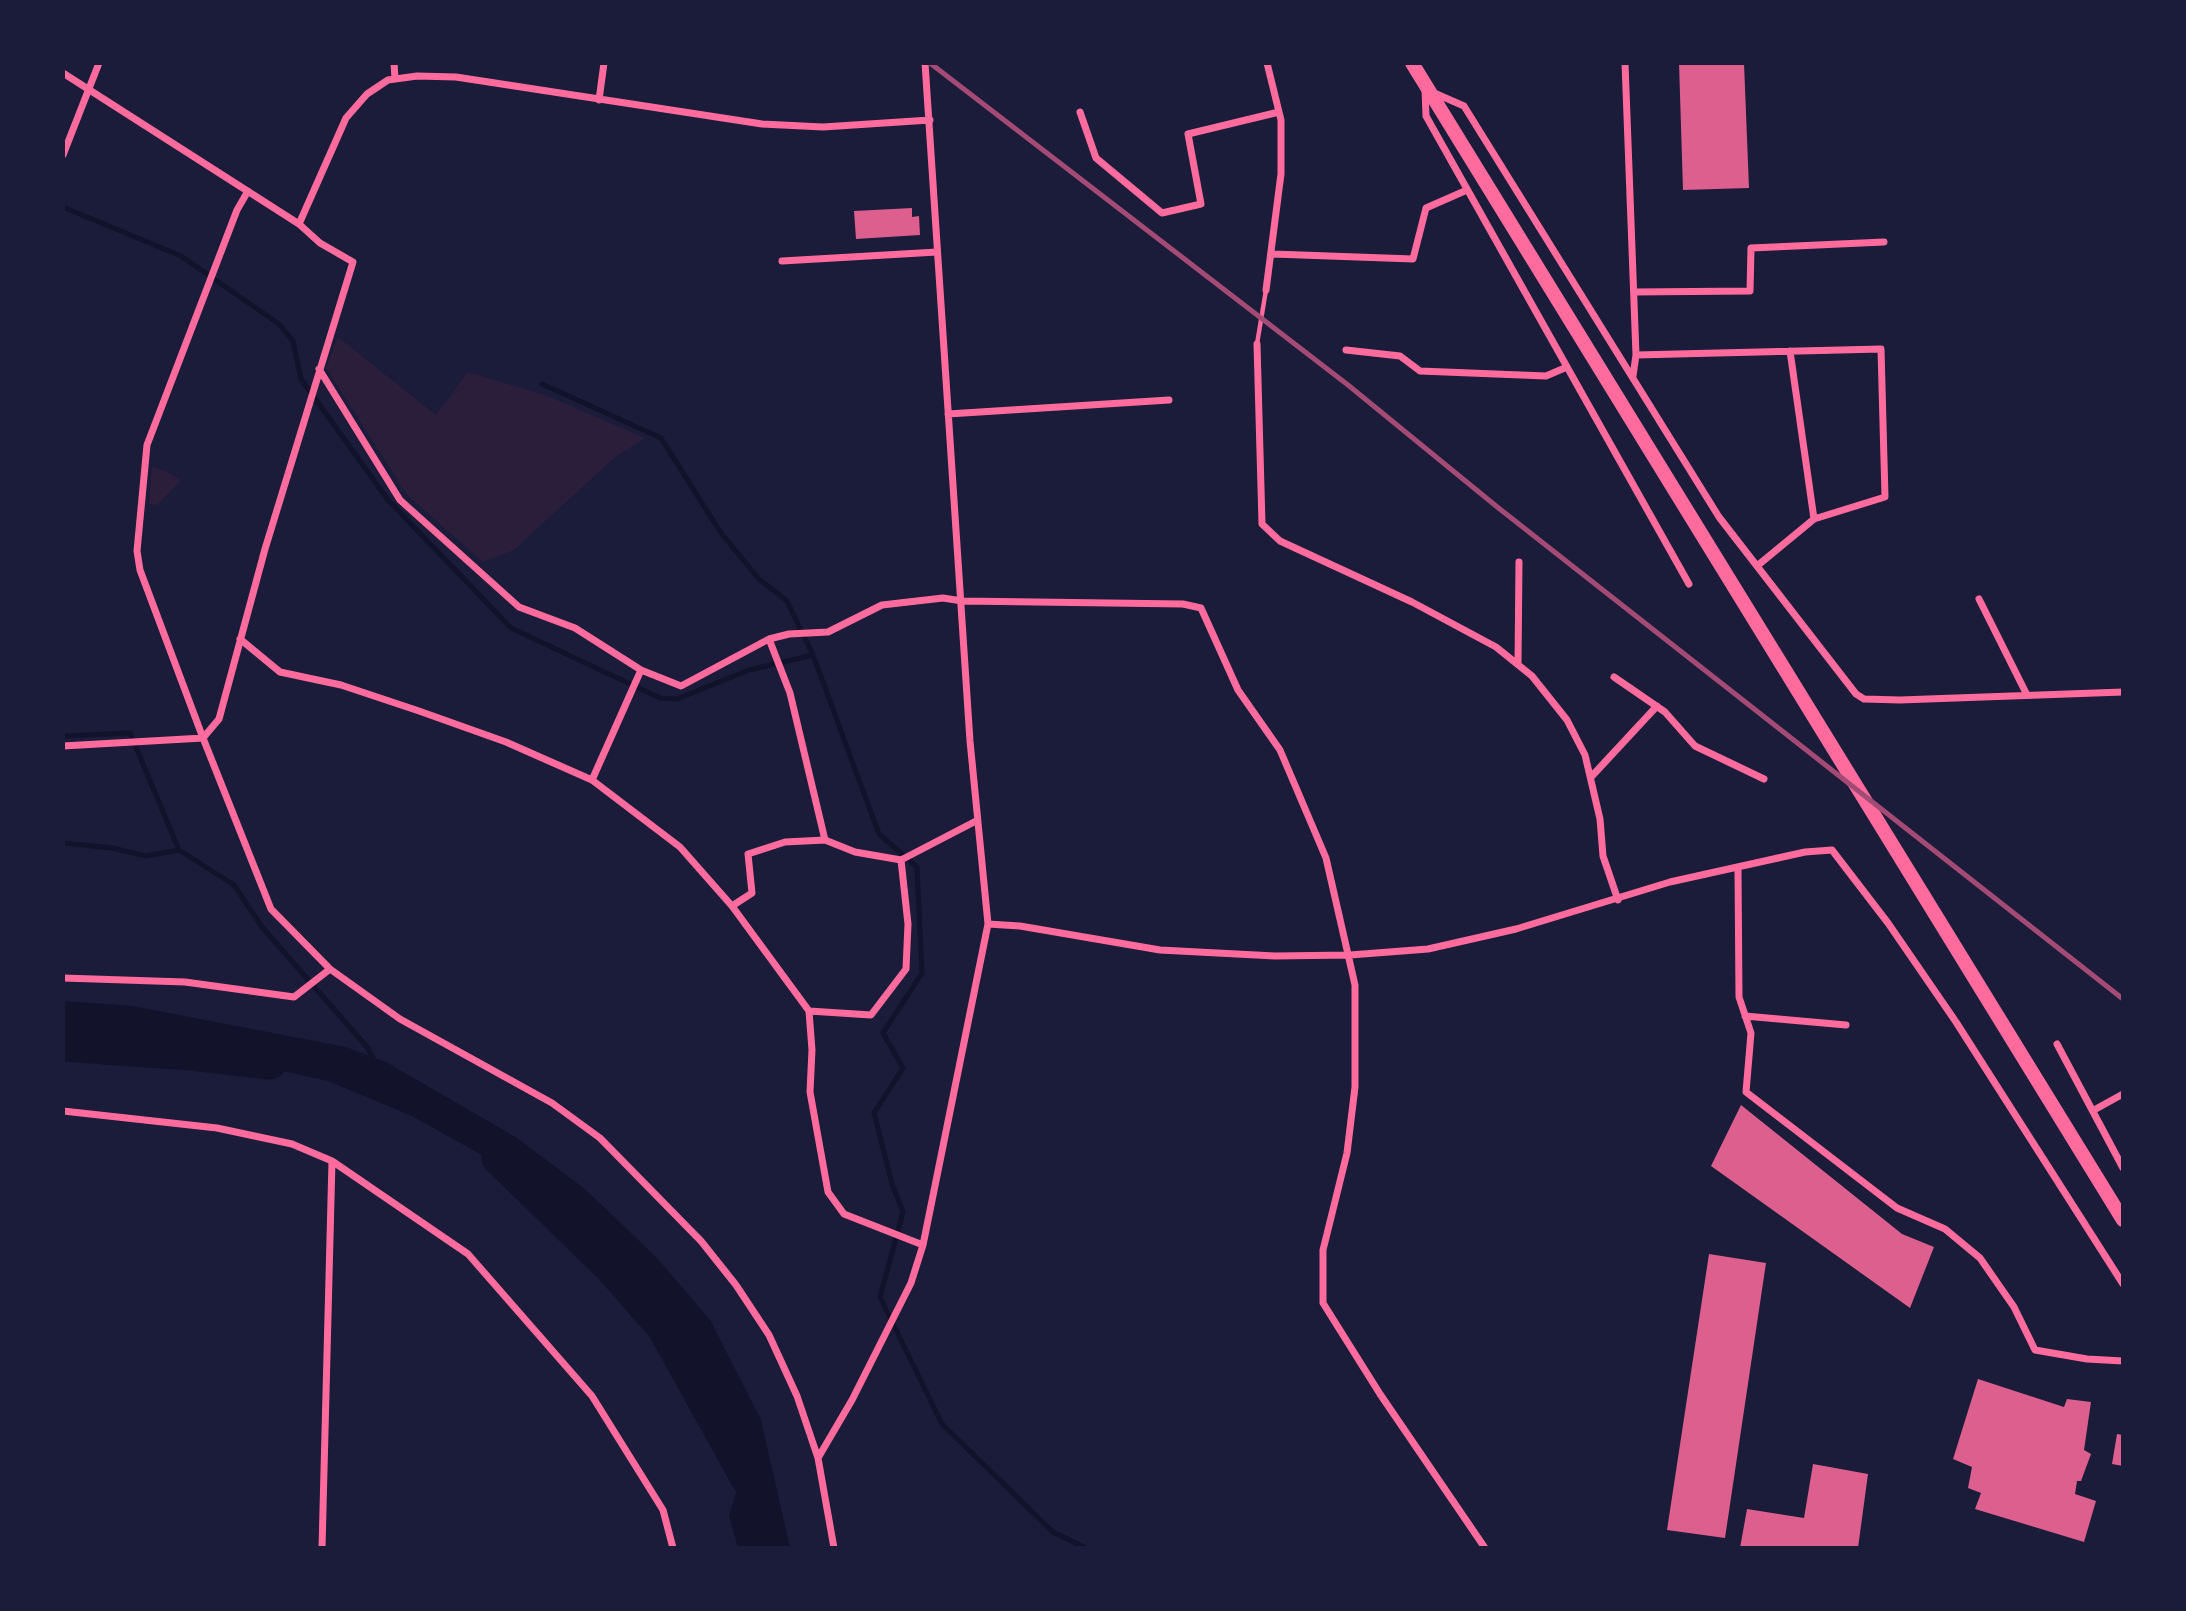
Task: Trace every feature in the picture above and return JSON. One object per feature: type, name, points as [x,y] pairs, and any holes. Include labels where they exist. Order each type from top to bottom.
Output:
[{"type":"main road","points":[[1412,63],[1425,89],[2123,1220]]},
{"type":"street","points":[[63,155],[99,63]]},
{"type":"street","points":[[394,63],[395,79]]},
{"type":"street","points":[[599,100],[604,63]]},
{"type":"street","points":[[818,1458],[906,1295],[923,1245],[988,924],[976,821],[925,63]]},
{"type":"street","points":[[1266,290],[1273,254],[1281,174],[1279,111],[1267,63]]},
{"type":"street","points":[[1625,63],[1636,355],[1633,377]]},
{"type":"street","points":[[63,73],[299,224],[320,243],[353,262],[319,369],[219,719],[203,738],[63,746]]},
{"type":"street","points":[[299,224],[346,118],[366,94],[395,79],[456,77],[762,124],[823,127],[930,120]]},
{"type":"street","points":[[1689,584],[1426,117],[1425,89],[1464,106],[1718,517],[1856,694],[1864,699],[2123,692]]},
{"type":"street","points":[[1080,112],[1096,158],[1162,213],[1201,204],[1188,134],[1279,111]]},
{"type":"street","points":[[1273,254],[1413,259],[1426,208],[1467,190]]},
{"type":"street","points":[[248,191],[237,210],[147,445],[136,551],[140,570],[203,738],[271,909],[330,969],[400,1018],[552,1103],[600,1138],[701,1241],[736,1285],[769,1335],[797,1396],[818,1458],[834,1548]]},
{"type":"street","points":[[1633,292],[1749,291],[1751,248],[1884,242]]},
{"type":"street","points":[[782,261],[937,252]]},
{"type":"street","points":[[1257,344],[1262,524],[1280,541],[1412,602],[1496,647],[1532,676],[1567,720],[1592,776],[1603,856],[1618,900]]},
{"type":"street","points":[[1636,355],[1881,349],[1885,497],[1814,519],[1758,566]]},
{"type":"street","points":[[1346,350],[1400,356],[1420,371],[1546,376],[1567,367]]},
{"type":"street","points":[[1790,351],[1814,519]]},
{"type":"street","points":[[319,369],[400,499],[519,607],[575,628],[641,670],[681,686],[769,639],[789,634],[828,632],[882,605],[943,598],[962,601],[1183,604],[1201,608],[1238,690],[1280,750],[1326,858],[1350,955],[1355,985],[1355,1087],[1347,1153],[1322,1250],[1322,1303],[1380,1394],[1485,1548]]},
{"type":"street","points":[[948,414],[1169,400]]},
{"type":"street","points":[[1518,664],[1519,562]]},
{"type":"street","points":[[1979,599],[2027,695]]},
{"type":"street","points":[[240,639],[280,672],[341,685],[419,711],[506,742],[592,780],[680,847],[732,906],[809,1011],[812,1050],[810,1092],[828,1192],[844,1214],[923,1245]]},
{"type":"street","points":[[769,639],[790,693],[825,840]]},
{"type":"street","points":[[592,780],[641,670]]},
{"type":"street","points":[[1614,677],[1657,706],[1695,746],[1765,779]]},
{"type":"street","points":[[1592,776],[1657,706]]},
{"type":"street","points":[[732,906],[752,893],[748,853],[785,842],[825,840],[855,852],[901,860],[976,821]]},
{"type":"street","points":[[988,924],[1020,926],[1160,950],[1275,956],[1350,955],[1428,948],[1516,929],[1670,882],[1805,852],[1832,850],[1888,923],[1956,1022],[2123,1284]]},
{"type":"street","points":[[809,1011],[871,1016],[906,970],[908,924],[901,860]]},
{"type":"street","points":[[1738,869],[1739,997],[1751,1033],[1746,1092],[1897,1208],[1945,1229],[1980,1258],[2014,1307],[2035,1350],[2087,1359],[2123,1360]]},
{"type":"street","points":[[63,978],[185,982],[294,997],[330,969]]},
{"type":"street","points":[[1745,1016],[1846,1025]]},
{"type":"street","points":[[2057,1044],[2094,1110],[2098,1125],[2123,1167]]},
{"type":"street","points":[[2094,1110],[2123,1094]]},
{"type":"street","points":[[63,1111],[217,1128],[292,1144],[332,1161],[468,1254],[592,1396],[663,1510],[674,1548]]},
{"type":"street","points":[[322,1548],[332,1161]]},
{"type":"lane","points":[[1257,344],[1266,290]]},
{"type":"shaded area","points":[[338,337],[436,415],[468,372],[545,395],[645,438],[614,458],[514,550],[483,562],[408,496],[326,368]]},
{"type":"shaded area","points":[[152,467],[164,470],[181,480],[157,505],[149,504]]},
{"type":"shaded area","points":[[63,1001],[132,1006],[346,1047],[386,1062],[517,1138],[586,1190],[657,1258],[710,1320],[761,1420],[790,1548],[738,1548],[729,1515],[738,1487],[739,1443],[713,1391],[672,1319],[630,1268],[571,1217],[480,1154],[412,1116],[328,1081],[176,1047],[63,1037]]},
{"type":"building","points":[[1679,63],[1744,63],[1749,188],[1683,190]]},
{"type":"building","points":[[912,208],[912,217],[919,216],[920,235],[856,239],[854,211]]},
{"type":"building","points":[[1741,1105],[1902,1234],[1934,1247],[1910,1308],[1711,1166]]},
{"type":"building","points":[[1709,1254],[1766,1263],[1725,1538],[1667,1530]]},
{"type":"building","points":[[1978,1379],[2064,1407],[2067,1399],[2091,1402],[2084,1450],[2091,1454],[2081,1481],[2077,1481],[2075,1494],[2096,1501],[2084,1542],[1975,1509],[1981,1493],[1968,1488],[1972,1467],[1953,1459]]},
{"type":"building","points":[[2117,1434],[2123,1435],[2123,1466],[2112,1464]]},
{"type":"building","points":[[1813,1464],[1868,1474],[1858,1548],[1740,1548],[1747,1509],[1804,1518]]},
{"type":"waterway","points":[[63,207],[181,256],[279,324],[293,341],[301,379],[388,500],[511,628],[660,698],[677,699],[749,670],[813,655],[879,834],[917,867],[922,973],[883,1033],[903,1068],[874,1113],[892,1184],[903,1212],[880,1297],[942,1424],[1053,1532],[1086,1548]]},
{"type":"waterway","points":[[542,384],[661,438],[721,533],[759,579],[787,601],[813,655]]},
{"type":"waterway","points":[[63,736],[130,733],[179,850]]},
{"type":"waterway","points":[[63,843],[112,848],[146,856],[179,850],[234,885],[262,927],[367,1047],[375,1062]]},
{"type":"waterway","points":[[63,1045],[191,1054],[270,1063]]},
{"type":"waterway","points":[[498,1158],[612,1269],[663,1327],[758,1498],[766,1548]]},
{"type":"railway","points":[[930,63],[1348,385],[1496,506],[2123,999]]}]
